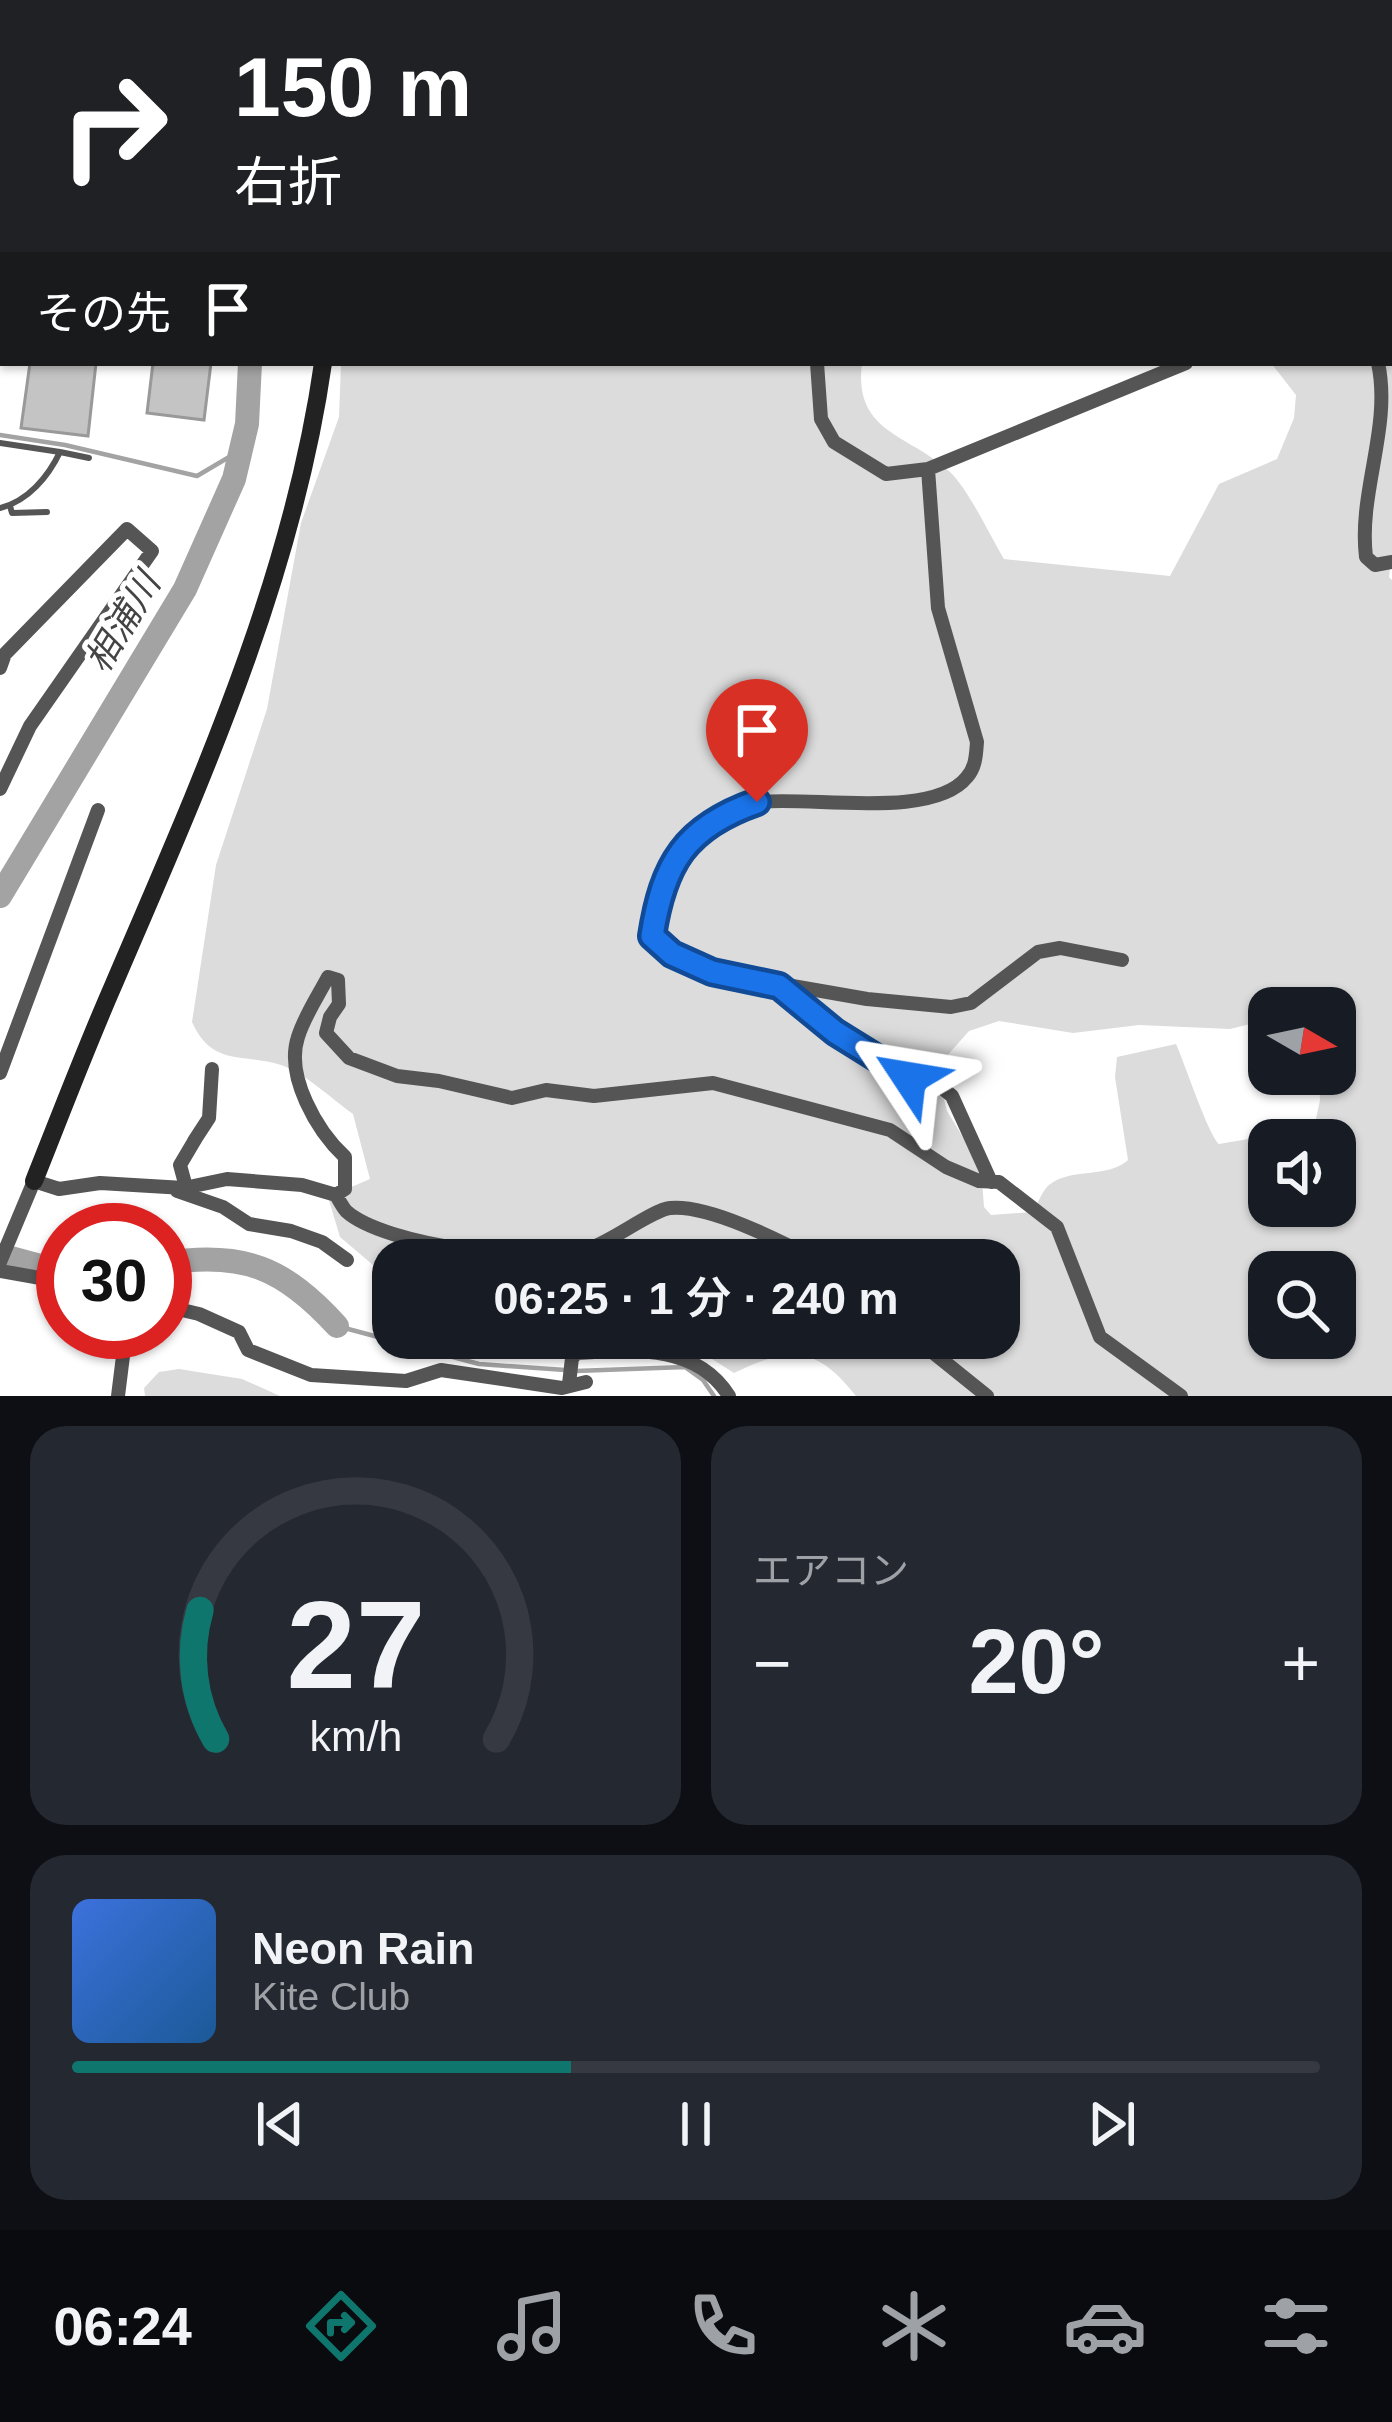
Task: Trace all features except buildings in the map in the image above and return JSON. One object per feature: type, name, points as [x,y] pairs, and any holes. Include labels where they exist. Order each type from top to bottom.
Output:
[{"type":"street","points":[[36,1274],[0,1264],[237,686],[265,603],[314,421],[323,366]]},
{"type":"street","points":[[817,366],[820,418],[834,442],[886,474],[928,469],[1179,366]]},
{"type":"street","points":[[1379,366],[1383,387],[1363,532],[1366,557],[1376,565],[1392,562]]},
{"type":"street","points":[[928,469],[938,608],[977,742],[968,777],[934,796],[881,802],[757,802],[734,810],[672,860],[659,890],[652,936],[672,954],[712,972],[779,986],[951,1007],[971,1003],[1038,952],[1060,948],[1122,960]]},
{"type":"street","points":[[0,668],[5,654],[127,530],[152,550],[5,758],[0,789]]},
{"type":"street","points":[[0,1073],[98,810]]},
{"type":"street","points":[[336,1195],[345,1189],[345,1156],[329,1142],[302,1091],[294,1060],[297,1038],[328,977],[338,980],[341,989],[326,1033],[334,1045],[349,1058],[397,1076],[512,1098],[546,1090],[594,1096],[713,1084],[890,1130],[946,1167],[979,1181],[999,1182],[1057,1227],[1100,1337],[1181,1396]]},
{"type":"street","points":[[779,986],[835,1032],[909,1078],[935,1082],[952,1096],[991,1182]]},
{"type":"street","points":[[186,1187],[180,1165],[209,1118],[212,1069]]},
{"type":"street","points":[[194,1141],[212,1125]]},
{"type":"street","points":[[34,1181],[59,1189],[100,1184],[186,1187],[226,1179],[302,1185],[336,1195],[347,1212],[417,1239]]},
{"type":"street","points":[[167,1187],[223,1207],[249,1224],[322,1242],[347,1260]]},
{"type":"street","points":[[607,1239],[668,1208],[706,1213],[767,1239]]},
{"type":"street","points":[[192,1312],[239,1332],[248,1350],[311,1375],[406,1381],[441,1370],[562,1388],[575,1382],[571,1361],[577,1353],[669,1353],[721,1382],[729,1396]]},
{"type":"street","points":[[118,1396],[123,1359]]},
{"type":"street","points":[[941,1359],[988,1396]]},
{"type":"lane","points":[[0,443],[88,458]]},
{"type":"lane","points":[[0,508],[10,506],[49,475],[60,452]]},
{"type":"lane","points":[[10,506],[12,513],[47,512]]},
{"type":"shaded area","points":[[341,366],[862,366],[866,404],[875,418],[949,471],[1004,559],[1170,576],[1219,484],[1277,459],[1294,418],[1296,395],[1273,366],[1392,366],[1392,1396],[856,1396],[815,1359],[1020,1359],[1020,1239],[372,1239],[372,1264],[340,1237],[328,1197],[370,1179],[353,1114],[290,1069],[219,1052],[192,1022],[216,865],[267,709],[301,523],[339,417]],"holes":[[[1248,987],[1356,987],[1356,1095],[1320,1095],[1316,1119],[1356,1119],[1356,1227],[1248,1227],[1248,1139],[1219,1144],[1214,1138],[1176,1044],[1117,1057],[1115,1077],[1128,1160],[1110,1169],[1058,1180],[1046,1188],[1033,1212],[991,1215],[984,1207],[981,1167],[947,1111],[939,1079],[946,1057],[969,1031],[999,1021],[1073,1033],[1139,1025],[1230,1029],[1248,1024]]]},
{"type":"shaded area","points":[[712,1359],[769,1359],[734,1373]]},
{"type":"shaded area","points":[[179,1369],[242,1379],[280,1396],[145,1396],[144,1388],[159,1372]]},
{"type":"waterway","name":"相浦川","points":[[0,896],[185,589],[234,479],[247,424],[250,366]]},
{"type":"waterway","points":[[0,435],[197,476],[241,450]]},
{"type":"waterway","points":[[0,1255],[36,1265]]},
{"type":"waterway","points":[[192,1260],[261,1268],[299,1290],[337,1326]]},
{"type":"waterway","points":[[337,1326],[479,1364],[565,1370]]},
{"type":"waterway","points":[[576,1371],[685,1367],[714,1396]]},
{"type":"route","points":[[757,802],[734,810],[672,860],[659,890],[652,936],[672,954],[712,972],[779,986],[835,1032],[909,1078]]}]
